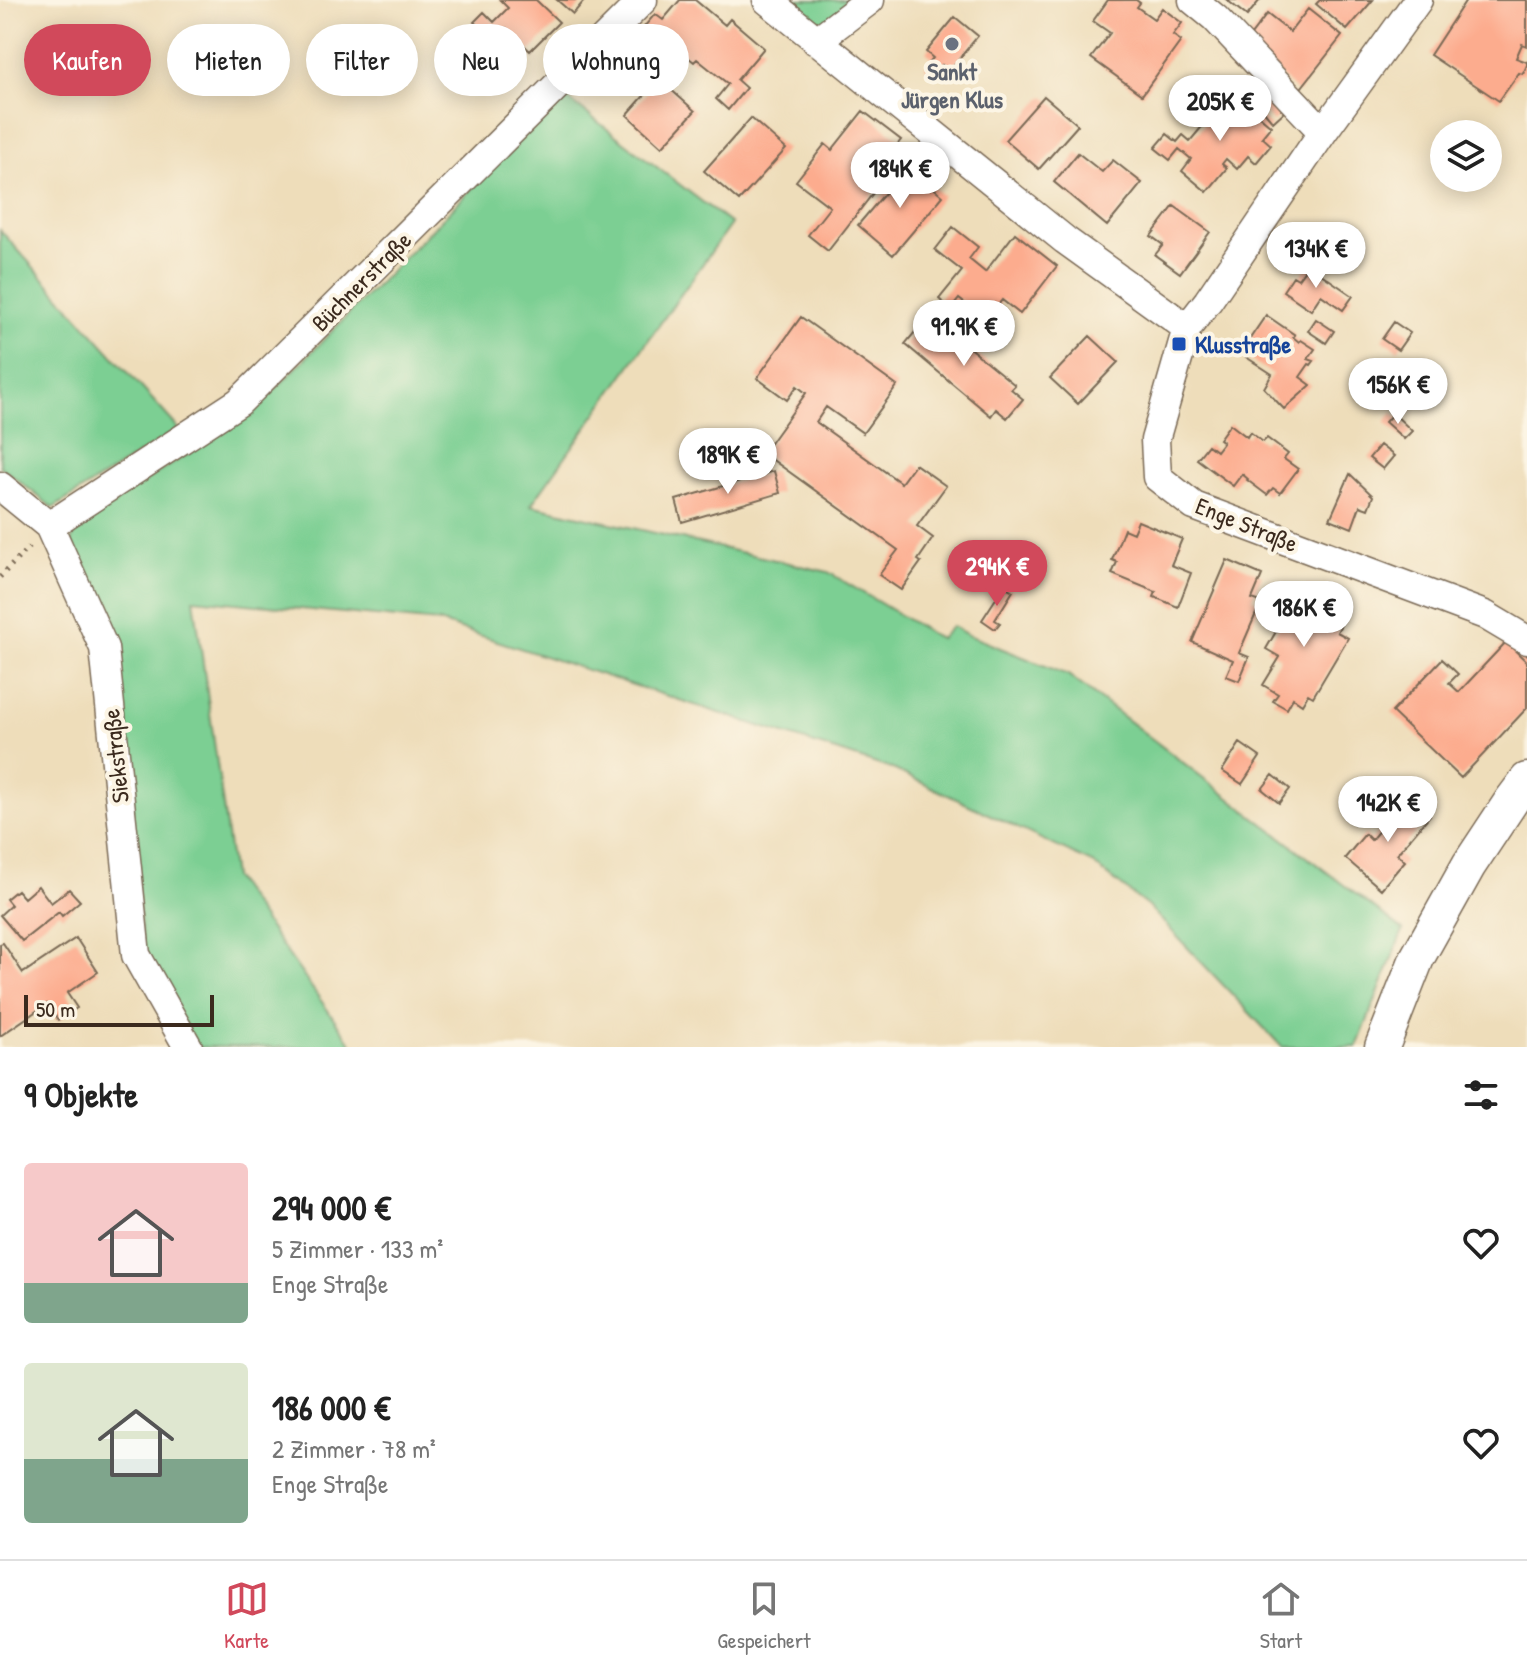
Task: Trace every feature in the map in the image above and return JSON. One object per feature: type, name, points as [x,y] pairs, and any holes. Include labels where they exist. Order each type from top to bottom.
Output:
[{"type":"street","name":"Büchnerstraße","points":[[49,526],[239,402],[643,0]]},
{"type":"street","points":[[767,0],[1065,240],[1187,328],[1418,0]]},
{"type":"street","points":[[816,41],[870,0]]},
{"type":"street","points":[[1193,0],[1215,18],[1323,132]]},
{"type":"street","name":"Enge Straße","points":[[1187,328],[1155,440],[1157,477],[1194,506],[1485,615],[1527,640]]},
{"type":"street","name":"Siekstraße","points":[[0,486],[49,526],[104,648],[136,955],[188,1047]]},
{"type":"street","points":[[1382,1047],[1417,958],[1469,865],[1527,780]]},
{"type":"path","points":[[0,577],[49,526]]},
{"type":"green space","points":[[783,0],[856,0],[817,29]]},
{"type":"green space","points":[[564,96],[731,224],[531,505],[828,572],[940,639],[952,626],[1068,675],[1403,930],[1357,1047],[1282,1047],[1151,909],[1092,863],[895,770],[439,622],[194,599],[233,877],[354,1047],[197,1047],[143,954],[118,645],[71,541],[82,521],[252,413]]},
{"type":"green space","points":[[0,230],[179,429],[53,508],[0,466]]},
{"type":"building","points":[[500,0],[536,0],[559,22],[543,24],[543,38],[530,51],[527,48],[527,24],[474,22],[484,12],[494,22],[508,8]]},
{"type":"building","points":[[557,0],[585,0],[573,14]]},
{"type":"building","points":[[680,0],[695,0],[725,25],[730,19],[764,48],[737,80],[746,88],[728,110],[716,99],[728,84],[697,59],[694,62],[689,58],[689,24],[646,24],[655,14],[663,20]]},
{"type":"building","points":[[1108,0],[1136,0],[1140,3],[1137,7],[1154,19],[1162,8],[1182,23],[1173,35],[1181,41],[1142,95],[1091,58],[1110,33],[1093,21]]},
{"type":"building","points":[[1227,0],[1260,0],[1247,16]]},
{"type":"building","points":[[1320,0],[1373,0],[1347,30],[1316,4]]},
{"type":"building","points":[[1466,0],[1527,0],[1527,46],[1522,44],[1516,58],[1527,62],[1527,65],[1499,101],[1430,55]]},
{"type":"building","points":[[1308,9],[1342,36],[1298,92],[1245,43],[1267,14],[1290,32]]},
{"type":"building","name":"Sankt Jürgen Klus","points":[[955,17],[978,36],[949,71],[942,65],[934,75],[925,67],[933,58],[926,52]]},
{"type":"building","points":[[1269,94],[1284,112],[1273,122],[1258,104]]},
{"type":"building","points":[[644,96],[678,96],[695,111],[662,147],[627,115]]},
{"type":"building","points":[[1044,96],[1078,125],[1039,169],[1005,140]]},
{"type":"building","points":[[1226,98],[1240,110],[1245,104],[1271,126],[1262,137],[1271,145],[1256,163],[1248,156],[1237,169],[1226,159],[1222,164],[1227,168],[1207,192],[1182,171],[1191,159],[1179,149],[1170,160],[1155,148],[1167,134],[1177,142],[1183,135],[1190,141]]},
{"type":"building","points":[[863,111],[901,140],[879,168],[888,174],[828,251],[808,235],[830,207],[796,181],[825,144],[832,150]]},
{"type":"building","points":[[751,118],[786,149],[739,201],[704,171]]},
{"type":"building","points":[[1078,153],[1102,172],[1113,160],[1142,183],[1107,226],[1054,182]]},
{"type":"building","points":[[908,166],[943,196],[893,255],[858,225]]},
{"type":"building","points":[[1174,206],[1210,232],[1180,273],[1155,255],[1163,245],[1151,236]]},
{"type":"building","points":[[953,227],[978,247],[969,259],[985,272],[1015,233],[1057,266],[1020,314],[1002,300],[986,320],[959,299],[951,309],[939,299],[962,271],[935,250]]},
{"type":"building","points":[[1308,265],[1353,296],[1343,310],[1321,295],[1311,310],[1283,291],[1293,276],[1298,279]]},
{"type":"building","points":[[929,315],[1015,385],[1011,389],[1023,399],[1007,418],[996,409],[991,416],[905,344]]},
{"type":"building","points":[[1266,315],[1295,335],[1293,337],[1299,342],[1301,340],[1315,349],[1308,359],[1314,361],[1300,377],[1311,385],[1284,409],[1264,388],[1272,374],[1246,357],[1251,350],[1245,346]]},
{"type":"building","points":[[801,317],[897,386],[863,433],[826,407],[816,422],[901,483],[915,464],[946,486],[917,526],[933,538],[901,590],[879,575],[898,550],[763,453],[806,393],[797,386],[787,400],[757,378]]},
{"type":"building","points":[[1316,319],[1334,331],[1326,343],[1308,331]]},
{"type":"building","points":[[1394,322],[1410,333],[1398,350],[1382,339]]},
{"type":"building","points":[[1090,336],[1118,362],[1078,404],[1050,378]]},
{"type":"building","points":[[1393,413],[1412,431],[1404,439],[1385,422]]},
{"type":"building","points":[[1230,424],[1247,437],[1250,432],[1263,442],[1267,438],[1288,454],[1284,459],[1298,469],[1280,493],[1273,488],[1267,495],[1242,474],[1233,486],[1197,459],[1208,445],[1216,451],[1223,442],[1219,439]]},
{"type":"building","points":[[1380,445],[1394,456],[1383,469],[1369,458]]},
{"type":"building","points":[[774,471],[780,493],[682,522],[676,500]]},
{"type":"building","points":[[1350,474],[1373,496],[1368,509],[1360,506],[1352,528],[1330,519]]},
{"type":"building","points":[[1138,521],[1182,539],[1171,565],[1191,573],[1178,607],[1154,597],[1156,592],[1112,574],[1117,562],[1112,560],[1124,529],[1133,533]]},
{"type":"building","points":[[1227,560],[1262,575],[1252,599],[1261,602],[1239,653],[1249,657],[1239,681],[1226,676],[1233,660],[1192,642]]},
{"type":"building","points":[[1308,585],[1328,597],[1321,611],[1342,623],[1337,632],[1348,638],[1313,697],[1308,694],[1302,704],[1293,698],[1287,709],[1273,701],[1278,694],[1263,685],[1280,657],[1266,649],[1296,597],[1300,599]]},
{"type":"building","points":[[1004,586],[1013,591],[995,620],[1000,623],[995,629],[982,620]]},
{"type":"building","points":[[1506,642],[1527,662],[1527,708],[1461,778],[1392,712],[1442,659],[1458,674],[1449,683],[1459,692]]},
{"type":"building","points":[[1240,743],[1260,757],[1242,784],[1222,771]]},
{"type":"building","points":[[1273,775],[1290,789],[1279,803],[1262,789]]},
{"type":"building","points":[[1408,796],[1430,815],[1397,854],[1405,861],[1381,889],[1345,858],[1365,834],[1371,840]]},
{"type":"building","points":[[38,886],[51,903],[69,889],[80,901],[62,916],[59,912],[22,941],[0,915],[11,905],[6,899],[17,890],[24,898]]},
{"type":"building","points":[[76,938],[98,972],[67,993],[77,1008],[58,1020],[47,1004],[0,1036],[0,944],[3,943],[23,973]]},
{"type":"place","name":"Sankt Jürgen Klus","points":[[952,44]]},
{"type":"place","name":"Klusstraße","points":[[1179,344]]}]
